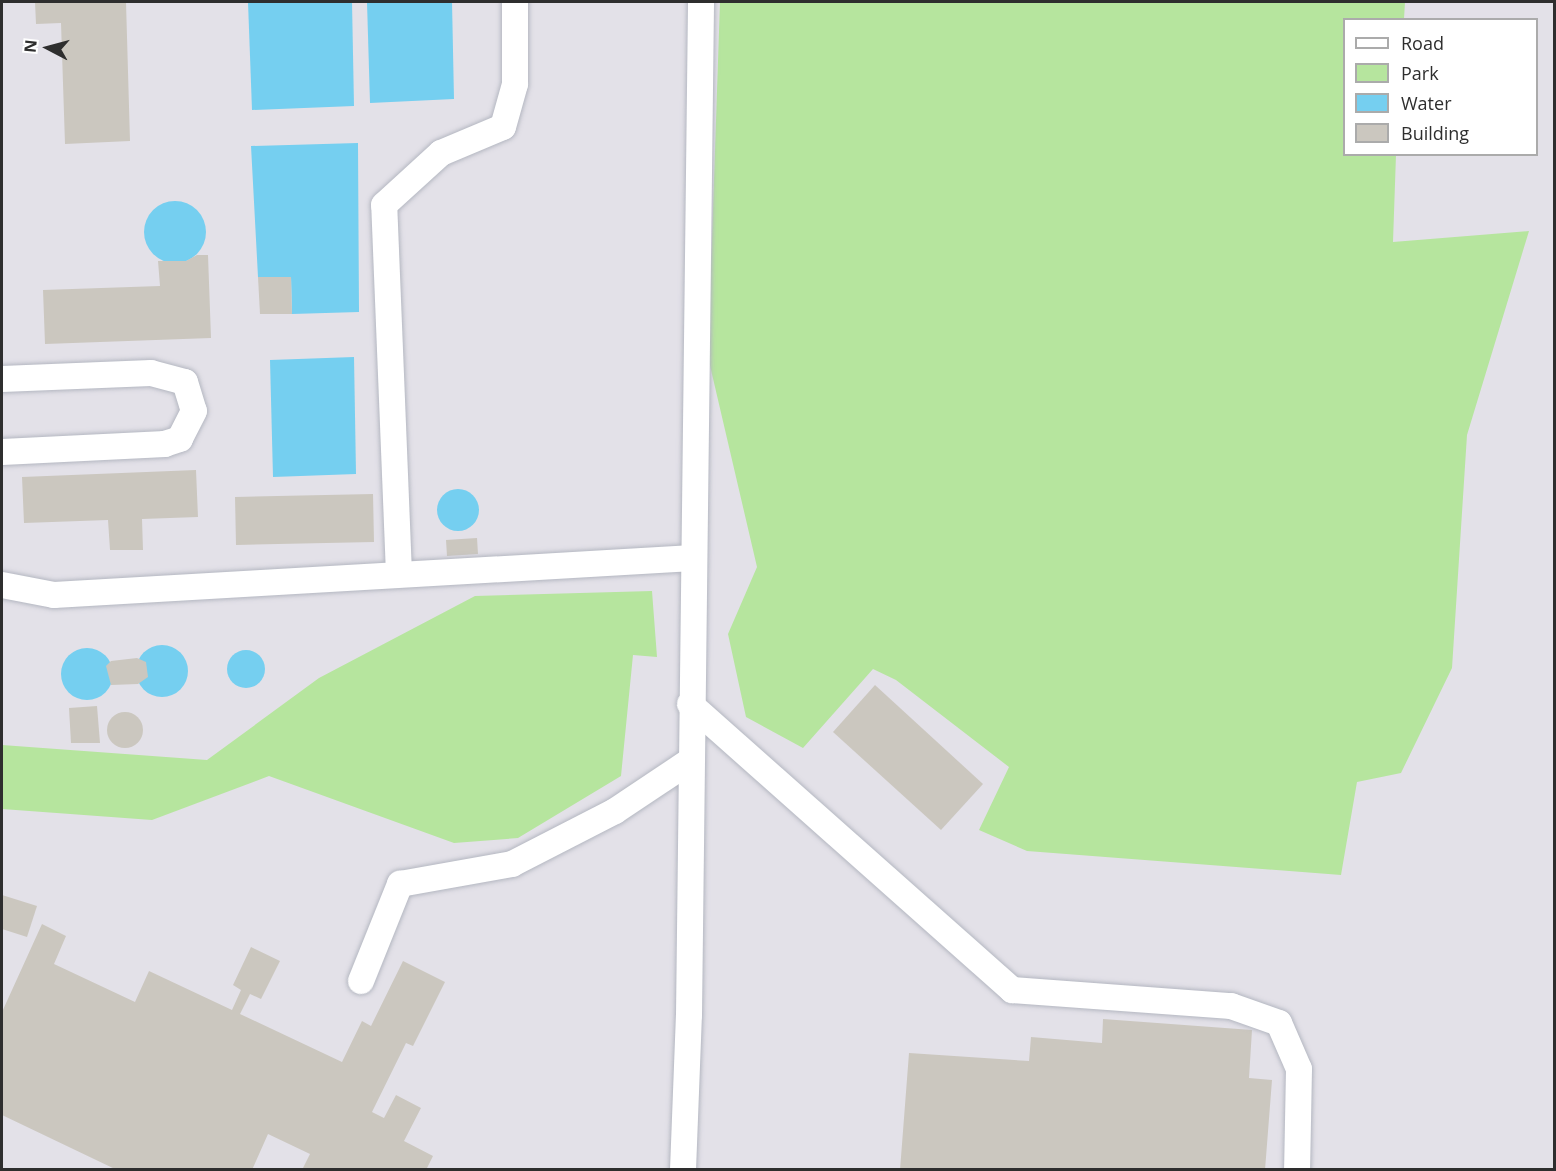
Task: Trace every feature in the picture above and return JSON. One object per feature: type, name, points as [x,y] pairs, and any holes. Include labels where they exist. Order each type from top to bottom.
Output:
[{"type":"street","points":[[399,574],[384,205],[441,153],[503,127],[515,84],[515,2]]},
{"type":"street","points":[[683,1170],[689,1015],[690,704],[701,2]]},
{"type":"street","points":[[2,379],[151,373],[185,382],[194,411],[180,439],[165,444],[2,452]]},
{"type":"street","points":[[2,585],[54,595],[693,558]]},
{"type":"street","points":[[690,704],[1012,990],[1231,1006],[1278,1023],[1299,1069],[1297,1170]]},
{"type":"street","points":[[361,981],[400,884],[512,864],[615,811],[690,761]]},
{"type":"shaded area","points":[[2,2],[1554,2],[1554,1169],[2,1169]]},
{"type":"green space","points":[[720,2],[1405,2],[1404,18],[1343,18],[1343,156],[1396,156],[1393,242],[1529,231],[1467,435],[1452,668],[1401,773],[1357,782],[1341,875],[1027,851],[979,830],[1009,767],[896,680],[873,669],[803,748],[746,717],[728,634],[757,567],[708,357]]},
{"type":"green space","points":[[652,591],[657,657],[633,655],[621,776],[518,838],[454,843],[269,776],[152,820],[2,809],[2,745],[207,760],[319,678],[475,596]]},
{"type":"water","points":[[248,2],[352,2],[354,106],[252,110]]},
{"type":"water","points":[[367,2],[452,2],[454,99],[370,103]]},
{"type":"water","points":[[358,143],[359,312],[292,314],[291,277],[258,277],[251,146]]},
{"type":"water","points":[[169,201],[181,201],[197,210],[204,220],[206,232],[204,244],[197,254],[181,263],[169,263],[158,258],[149,249],[144,238],[144,226],[149,215],[158,206]]},
{"type":"water","points":[[354,357],[356,474],[273,477],[270,360]]},
{"type":"water","points":[[458,489],[473,495],[479,510],[473,525],[458,531],[443,525],[437,510],[443,495]]},
{"type":"water","points":[[162,645],[176,649],[184,657],[188,671],[184,685],[176,693],[162,697],[148,693],[140,685],[136,671],[140,657],[148,649]]},
{"type":"water","points":[[82,648],[92,648],[101,652],[109,660],[113,674],[109,688],[101,696],[92,700],[82,700],[73,696],[65,688],[61,679],[61,669],[65,660],[73,652]]},
{"type":"water","points":[[246,650],[260,655],[265,669],[260,683],[246,688],[232,683],[227,669],[232,655]]},
{"type":"building","points":[[35,2],[126,2],[130,141],[65,144],[61,23],[36,24]]},
{"type":"building","points":[[197,255],[208,255],[211,338],[45,344],[43,290],[160,286],[158,261],[186,261]]},
{"type":"building","points":[[258,277],[291,277],[292,314],[260,314]]},
{"type":"building","points":[[196,470],[198,517],[142,519],[143,550],[110,550],[108,520],[24,523],[22,477]]},
{"type":"building","points":[[373,494],[374,542],[236,545],[235,497]]},
{"type":"building","points":[[477,538],[478,554],[447,556],[446,540]]},
{"type":"building","points":[[137,658],[146,662],[148,677],[138,684],[111,685],[106,666],[111,661]]},
{"type":"building","points":[[875,685],[983,784],[941,830],[833,732]]},
{"type":"building","points":[[97,706],[100,743],[71,743],[69,708]]},
{"type":"building","points":[[125,712],[137,718],[143,730],[137,742],[125,748],[113,742],[107,730],[113,718]]},
{"type":"building","points":[[2,895],[37,906],[27,937],[2,929]]},
{"type":"building","points":[[42,924],[66,936],[54,964],[135,1002],[149,971],[232,1010],[241,990],[233,985],[251,947],[280,961],[261,999],[250,994],[240,1014],[342,1062],[362,1021],[371,1026],[403,961],[445,982],[413,1046],[406,1043],[372,1112],[384,1118],[396,1095],[421,1108],[404,1141],[433,1156],[426,1170],[302,1170],[310,1154],[268,1134],[252,1170],[117,1170],[2,1115],[2,1012]]},
{"type":"building","points":[[1103,1019],[1252,1030],[1249,1078],[1272,1080],[1265,1170],[900,1170],[909,1053],[1029,1061],[1031,1037],[1102,1043]]}]
